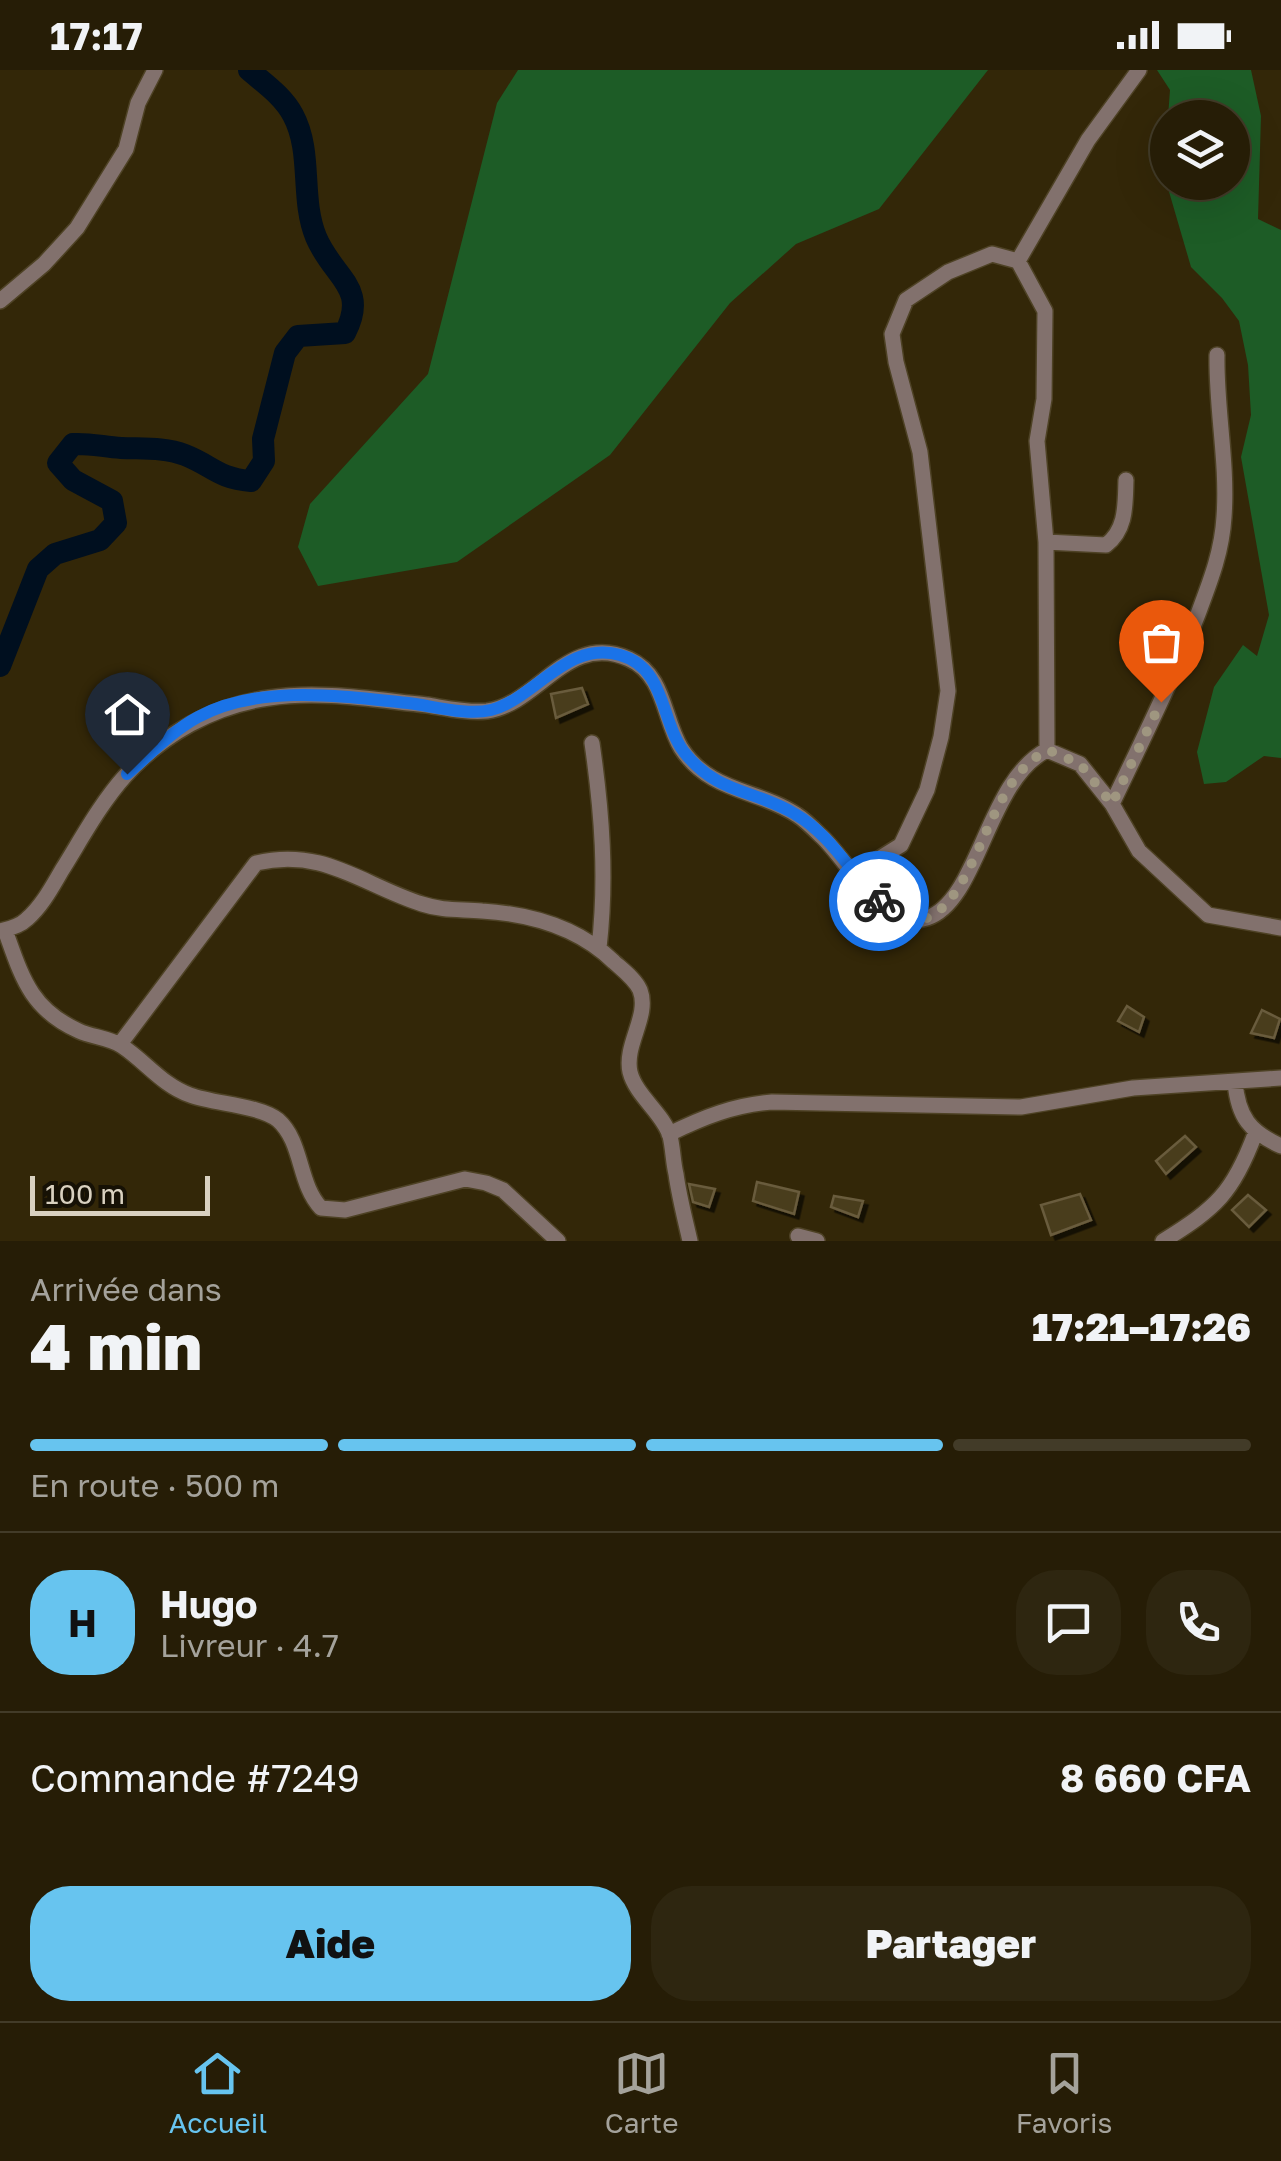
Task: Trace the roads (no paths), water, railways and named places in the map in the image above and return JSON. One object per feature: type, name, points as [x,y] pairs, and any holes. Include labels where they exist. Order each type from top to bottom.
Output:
[{"type":"street","points":[[0,301],[44,264],[77,228],[126,149],[138,103],[156,70]]},
{"type":"street","points":[[1018,261],[1088,140],[1139,70]]},
{"type":"street","points":[[854,875],[901,845],[927,790],[948,691],[920,452],[892,334],[906,300],[948,272],[992,254],[1018,261],[1045,311],[1044,398],[1037,440],[1046,542],[1048,750]]},
{"type":"street","points":[[1112,804],[1178,668],[1219,559],[1224,486],[1216,402],[1217,355]]},
{"type":"street","points":[[1046,542],[1112,542],[1125,516],[1126,480]]},
{"type":"street","points":[[558,1241],[502,1190],[486,1182],[465,1179],[344,1210],[321,1208],[312,1199],[290,1134],[275,1118],[190,1096],[167,1084],[120,1044],[79,1031],[44,1011],[30,994],[2,930],[26,922],[44,900],[103,804],[127,774],[199,716],[272,697],[350,696],[489,711],[530,690],[552,670],[594,654],[617,654],[636,662],[656,684],[678,740],[697,765],[723,786],[796,814],[831,844],[891,913],[908,919],[927,919],[942,909],[961,886],[994,814],[1018,774],[1030,758],[1048,750],[1080,764],[1112,804],[1139,851],[1208,915],[1280,925]]},
{"type":"street","points":[[592,743],[604,863],[599,948]]},
{"type":"street","points":[[120,1044],[256,863],[281,857],[314,859],[422,904],[450,911],[506,914],[562,928],[599,948],[635,982],[641,993],[642,1008],[629,1048],[628,1066],[632,1080],[670,1134],[690,1241]]},
{"type":"street","points":[[670,1134],[708,1115],[756,1103],[1021,1108],[1133,1088],[1281,1078]]},
{"type":"street","points":[[1235,1082],[1239,1105],[1254,1134],[1281,1146]]},
{"type":"street","points":[[1163,1241],[1224,1198],[1254,1134]]},
{"type":"street","points":[[798,1236],[817,1241]]},
{"type":"waterway","points":[[0,666],[38,569],[55,554],[100,540],[116,523],[112,501],[73,480],[58,463],[73,444],[169,451],[223,474],[251,481],[264,461],[263,439],[285,353],[298,336],[345,333],[353,304],[351,293],[323,251],[311,222],[299,129],[284,102],[249,70]]}]
